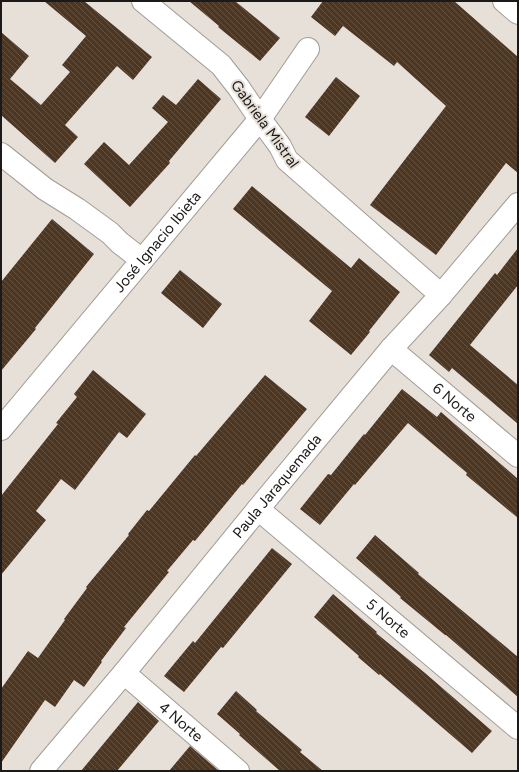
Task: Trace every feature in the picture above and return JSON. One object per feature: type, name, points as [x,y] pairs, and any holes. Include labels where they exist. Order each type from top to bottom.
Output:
[{"type":"street","name":"Gabriela Mistral","points":[[143,1],[221,65],[280,146],[287,160],[296,169],[440,294]]},
{"type":"street","points":[[504,1],[518,13]]},
{"type":"street","name":"José Ignacio Ibieta","points":[[1,429],[260,119],[308,49]]},
{"type":"street","points":[[1,154],[45,189],[77,209],[110,233],[142,260]]},
{"type":"street","name":"Paula Jaraquemada","points":[[41,771],[124,673],[391,349],[518,204]]},
{"type":"street","name":"6 Norte","points":[[391,349],[518,456]]},
{"type":"street","name":"5 Norte","points":[[258,509],[518,728]]},
{"type":"street","name":"4 Norte","points":[[124,673],[238,771]]},
{"type":"building","points":[[44,1],[84,1],[152,57],[133,80],[117,66],[65,125],[78,137],[55,163],[1,115],[1,32],[29,56],[10,79],[41,105],[70,72],[62,65],[86,36]]},
{"type":"building","points":[[189,1],[235,1],[280,38],[260,61]]},
{"type":"building","points":[[323,1],[454,1],[518,57],[518,173],[506,163],[436,255],[370,205],[446,106],[397,62],[394,66],[343,26],[335,36],[311,17]]},
{"type":"building","points":[[336,77],[360,96],[329,136],[305,117]]},
{"type":"building","points":[[198,79],[221,99],[169,161],[170,163],[130,207],[84,164],[104,142],[129,165],[168,122],[152,108],[163,95],[176,105]]},
{"type":"building","points":[[252,186],[351,268],[359,258],[400,292],[351,355],[309,321],[332,291],[233,209]]},
{"type":"building","points":[[52,219],[94,254],[35,328],[36,329],[1,371],[1,282]]},
{"type":"building","points":[[518,248],[518,285],[470,345],[518,385],[518,424],[452,368],[449,372],[429,355],[495,273],[497,275]]},
{"type":"building","points":[[180,270],[222,304],[203,328],[161,293]]},
{"type":"building","points":[[93,370],[146,414],[127,438],[119,432],[75,490],[61,479],[36,511],[46,520],[1,575],[1,496],[58,424],[56,423],[77,397],[74,394]]},
{"type":"building","points":[[265,375],[307,409],[195,541],[193,540],[167,571],[169,572],[124,627],[126,628],[101,661],[102,662],[84,687],[74,680],[55,707],[45,700],[1,763],[1,689],[28,651],[38,658],[87,588],[86,587],[129,535],[128,534],[147,510],[149,511],[195,455],[196,456]]},
{"type":"building","points":[[402,389],[437,417],[441,412],[518,479],[518,518],[466,475],[467,473],[408,423],[320,525],[300,509],[328,474],[331,475],[364,434],[365,435]]},
{"type":"building","points":[[375,535],[419,573],[418,574],[518,657],[518,697],[446,635],[400,598],[401,597],[356,558]]},
{"type":"building","points":[[272,548],[292,564],[223,648],[221,647],[184,692],[164,676],[193,641],[195,643]]},
{"type":"building","points":[[333,594],[377,632],[376,633],[492,731],[472,753],[358,657],[359,656],[314,617]]},
{"type":"building","points":[[236,691],[257,710],[256,711],[302,750],[300,752],[323,771],[280,771],[239,735],[240,734],[217,714]]},
{"type":"building","points":[[138,702],[159,721],[117,771],[81,771]]},
{"type":"building","points":[[190,746],[219,771],[169,771]]}]
